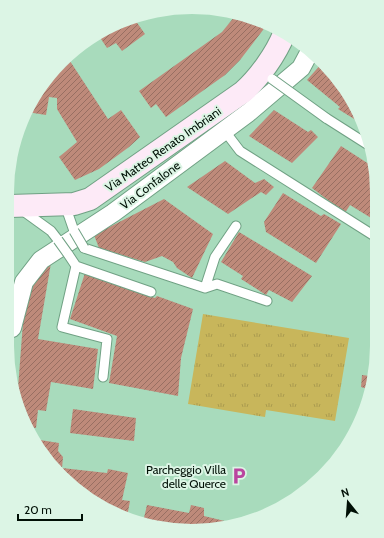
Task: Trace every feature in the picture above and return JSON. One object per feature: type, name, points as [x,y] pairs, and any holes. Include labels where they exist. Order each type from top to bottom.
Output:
[{"type":"main road","name":"Via Matteo Renato Imbriani","points":[[14,207],[65,205],[90,199],[238,96],[253,83],[267,75],[282,39]]},
{"type":"street","name":"Via Confalone","points":[[14,320],[24,282],[41,260],[113,213],[248,112],[301,68],[307,57]]},
{"type":"lane","points":[[267,75],[326,118],[363,141]]},
{"type":"lane","points":[[224,130],[240,151],[370,233]]},
{"type":"lane","points":[[65,205],[74,231],[84,248],[205,288],[217,284],[267,301]]},
{"type":"lane","points":[[14,208],[51,231],[76,266],[151,292]]},
{"type":"lane","points":[[205,288],[215,257],[236,226]]},
{"type":"lane","points":[[76,266],[62,327],[107,339],[103,377]]},
{"type":"green space","points":[[203,314],[349,338],[335,421],[266,410],[265,417],[188,404]]},
{"type":"building","points":[[233,19],[263,29],[240,60],[225,75],[166,117],[156,104],[151,108],[139,91],[222,32]]},
{"type":"building","points":[[137,22],[145,34],[122,51],[116,43],[107,48],[101,39],[113,32],[135,23]]},
{"type":"building","points":[[71,62],[108,119],[121,110],[140,137],[99,169],[75,180],[59,157],[77,142],[57,109],[57,98],[49,97],[46,115],[32,113],[44,93]]},
{"type":"building","points":[[319,67],[340,93],[354,119],[338,109],[340,107],[307,80]]},
{"type":"building","points":[[274,110],[308,132],[311,130],[318,137],[292,163],[249,136]]},
{"type":"building","points":[[341,146],[368,163],[370,180],[370,217],[350,205],[345,213],[312,188]]},
{"type":"building","points":[[225,161],[255,183],[264,179],[274,187],[266,195],[261,192],[228,214],[187,187]]},
{"type":"building","points":[[283,193],[321,216],[324,214],[341,224],[316,263],[266,232],[264,222]]},
{"type":"building","points":[[164,199],[213,234],[192,278],[177,268],[173,262],[162,256],[145,262],[99,248],[94,235]]},
{"type":"building","points":[[239,232],[312,276],[292,302],[269,290],[266,295],[241,279],[243,276],[221,262]]},
{"type":"building","points":[[51,263],[38,339],[98,349],[93,389],[51,382],[46,411],[38,410],[36,428],[32,425],[23,403],[18,385],[25,296],[36,275]]},
{"type":"building","points":[[85,273],[155,298],[157,296],[193,309],[181,358],[178,396],[109,383],[117,336],[70,319]]},
{"type":"building","points":[[362,375],[367,376],[365,388],[361,387]]},
{"type":"building","points":[[73,409],[136,418],[134,441],[70,433]]},
{"type":"building","points":[[41,440],[59,443],[58,451],[63,457],[62,468]]},
{"type":"building","points":[[62,468],[107,473],[108,469],[128,473],[122,500],[130,501],[128,512],[113,506],[93,494]]},
{"type":"building","points":[[147,505],[189,513],[191,505],[204,508],[204,516],[225,521],[204,524],[180,524],[144,517]]},
{"type":"place","name":"Parcheggio Villa delle Querce","points":[[239,476]]}]
